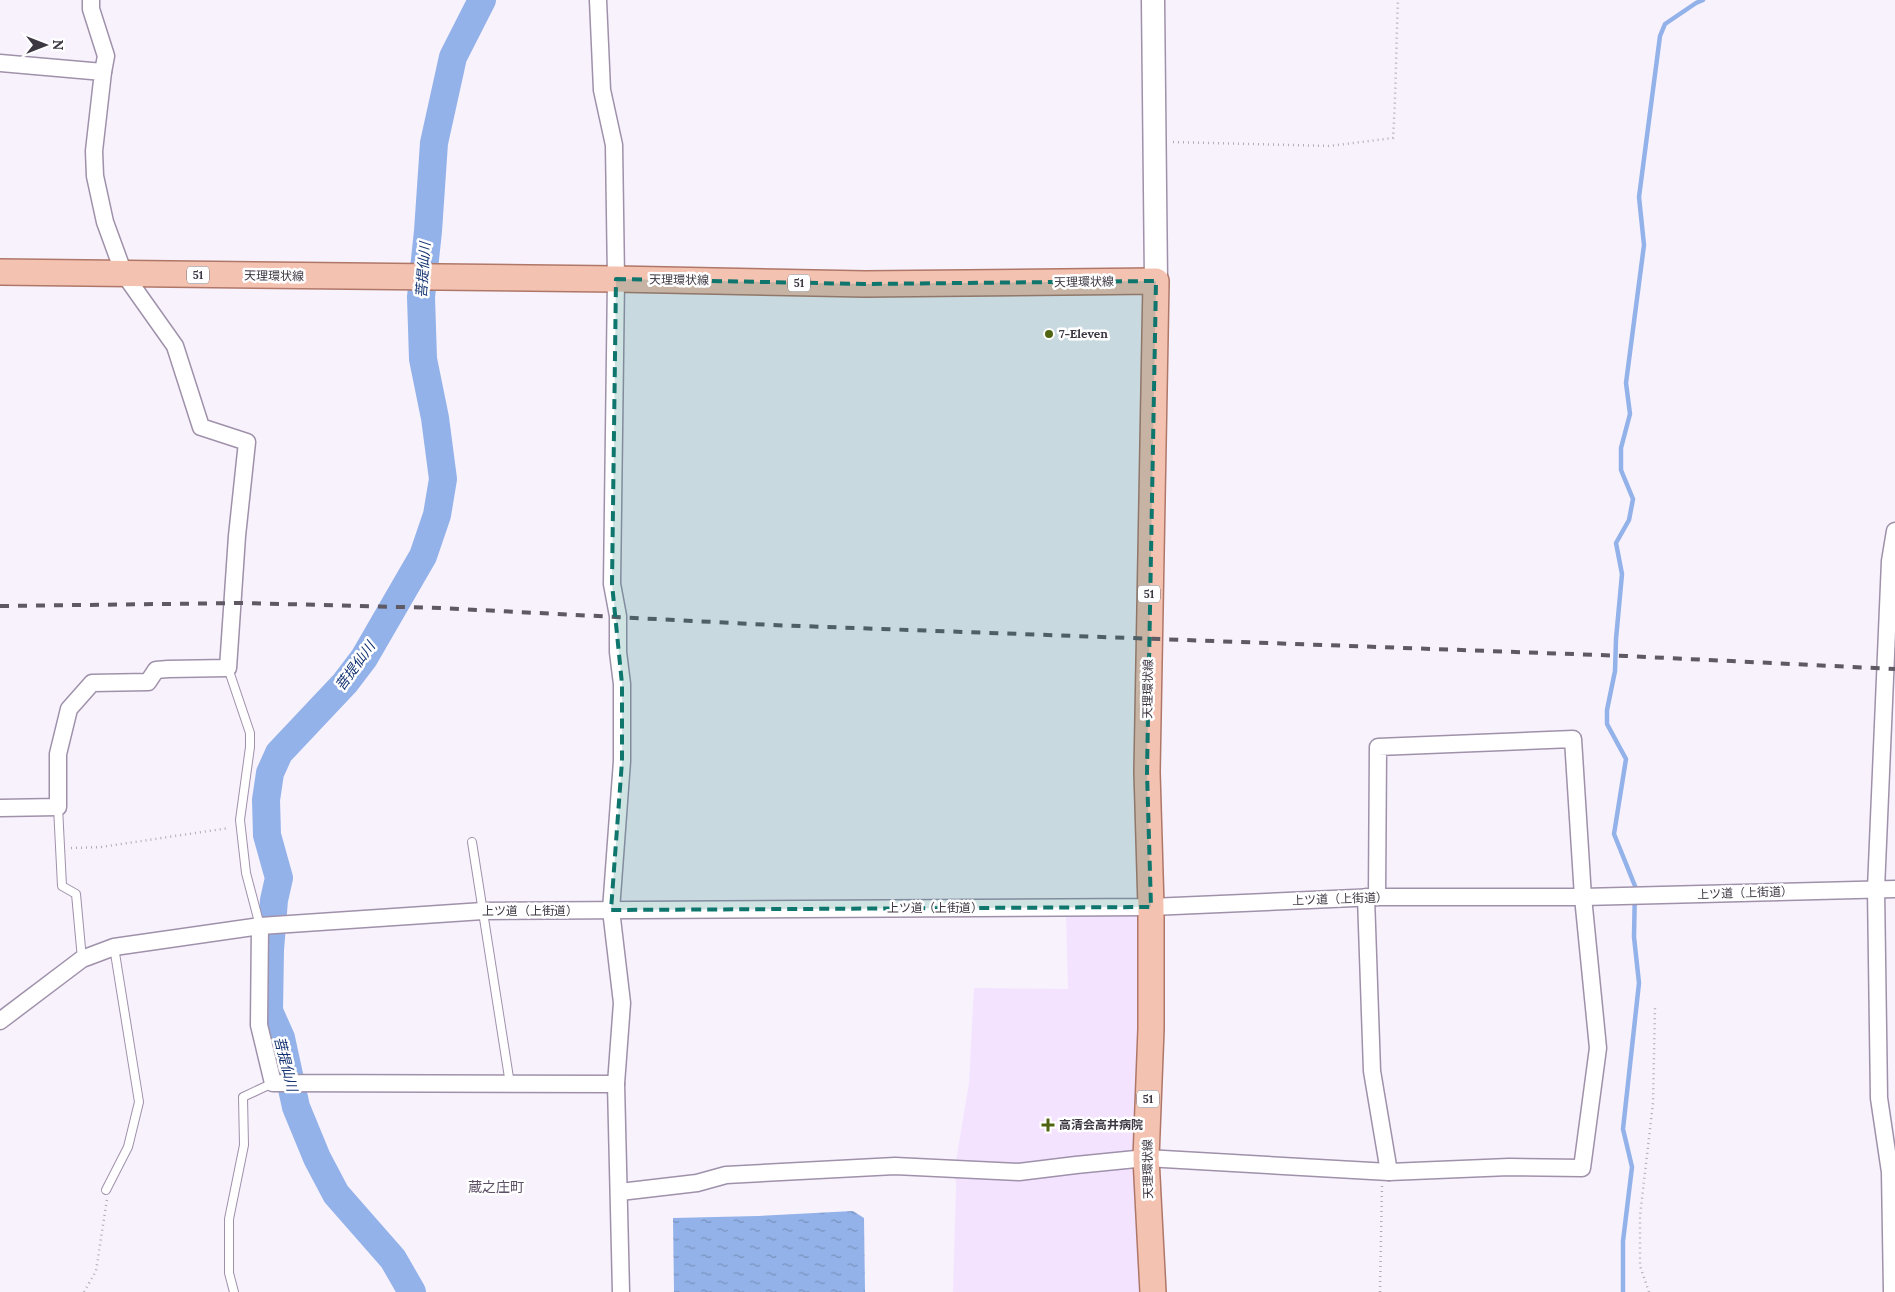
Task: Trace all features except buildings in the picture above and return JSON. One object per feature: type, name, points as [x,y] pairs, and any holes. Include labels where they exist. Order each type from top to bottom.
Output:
[{"type":"main road","name":"天理環状線","points":[[0,272],[616,279],[865,284],[1156,281],[1147,772],[1151,907],[1151,1029],[1146,1158],[1153,1292]]},
{"type":"street","points":[[0,808],[58,807],[58,754],[69,709],[92,684],[148,682],[156,670],[228,668],[237,536],[247,442],[201,427],[175,346],[124,274],[105,222],[95,176],[94,151],[106,56],[91,9],[91,0]]},
{"type":"street","points":[[598,0],[602,90],[614,145],[616,279],[612,584],[618,616],[618,652],[622,684],[622,761],[611,910],[622,1003],[616,1084],[620,1192],[620,1292]]},
{"type":"street","points":[[1153,0],[1156,281]]},
{"type":"street","points":[[0,64],[103,72]]},
{"type":"street","points":[[1892,1292],[1892,1172],[1879,1098],[1876,889],[1890,561],[1895,531]]},
{"type":"street","points":[[620,1192],[697,1183],[726,1175],[895,1166],[1019,1172],[1076,1164],[1146,1158],[1385,1172],[1509,1167],[1582,1168],[1598,1048],[1583,897],[1573,740],[1378,747],[1371,897],[1372,1071],[1385,1172]]},
{"type":"street","name":"上ツ道（上街道）","points":[[0,1021],[82,959],[114,947],[260,926],[484,911],[1151,907],[1371,897],[1583,897],[1895,889]]},
{"type":"street","points":[[260,926],[259,1025],[273,1083],[616,1084]]},
{"type":"lane","points":[[228,668],[250,733],[240,826],[246,873],[260,926]]},
{"type":"lane","points":[[58,807],[62,886],[76,894],[82,959]]},
{"type":"lane","points":[[472,842],[510,1084]]},
{"type":"lane","points":[[108,1188],[128,1146],[139,1102],[114,947]]},
{"type":"lane","points":[[234,1292],[229,1273],[228,1219],[244,1146],[243,1097],[273,1083]]},
{"type":"path","points":[[1154,142],[1329,146],[1393,138],[1396,101],[1395,52],[1398,0]]},
{"type":"path","points":[[61,849],[101,847],[240,826]]},
{"type":"path","points":[[1649,1292],[1640,1266],[1640,1216],[1653,1103],[1655,1006]]},
{"type":"path","points":[[1380,1292],[1385,1172]]},
{"type":"path","points":[[84,1292],[96,1271],[108,1188]]},
{"type":"highlighted area","points":[[616,279],[865,284],[1156,281],[1147,772],[1151,907],[611,910],[622,761],[622,684],[612,584]]},
{"type":"shaded area","name":"高清会高井病院","points":[[1066,913],[1138,913],[1138,1000],[1133,1172],[1143,1292],[953,1292],[955,1167],[969,1083],[974,988],[1068,989]]},
{"type":"water","points":[[853,1211],[864,1218],[865,1292],[674,1292],[673,1218]]},
{"type":"waterway","name":"菩提仙川","points":[[412,1292],[393,1259],[336,1194],[317,1158],[296,1107],[281,1038],[269,1011],[270,950],[274,900],[279,878],[267,835],[266,800],[270,773],[279,753],[345,683],[364,658],[423,556],[437,515],[443,479],[435,418],[423,359],[421,297],[434,143],[453,57],[482,0]]},
{"type":"waterway","points":[[1623,1292],[1623,1241],[1632,1167],[1623,1129],[1639,983],[1634,937],[1635,886],[1614,834],[1626,759],[1607,724],[1607,710],[1615,671],[1622,574],[1616,543],[1629,520],[1633,499],[1621,470],[1621,448],[1630,414],[1626,383],[1644,245],[1639,197],[1660,36],[1665,24],[1703,0]]},
{"type":"railway","points":[[0,606],[243,603],[440,608],[772,625],[1626,656],[1895,669]]},
{"type":"place","name":"7-Eleven","points":[[1049,334]]},
{"type":"place","name":"高清会高井病院","points":[[1048,1125]]},
{"type":"district","name":"蔵之庄町","points":[[496,1187]]}]
